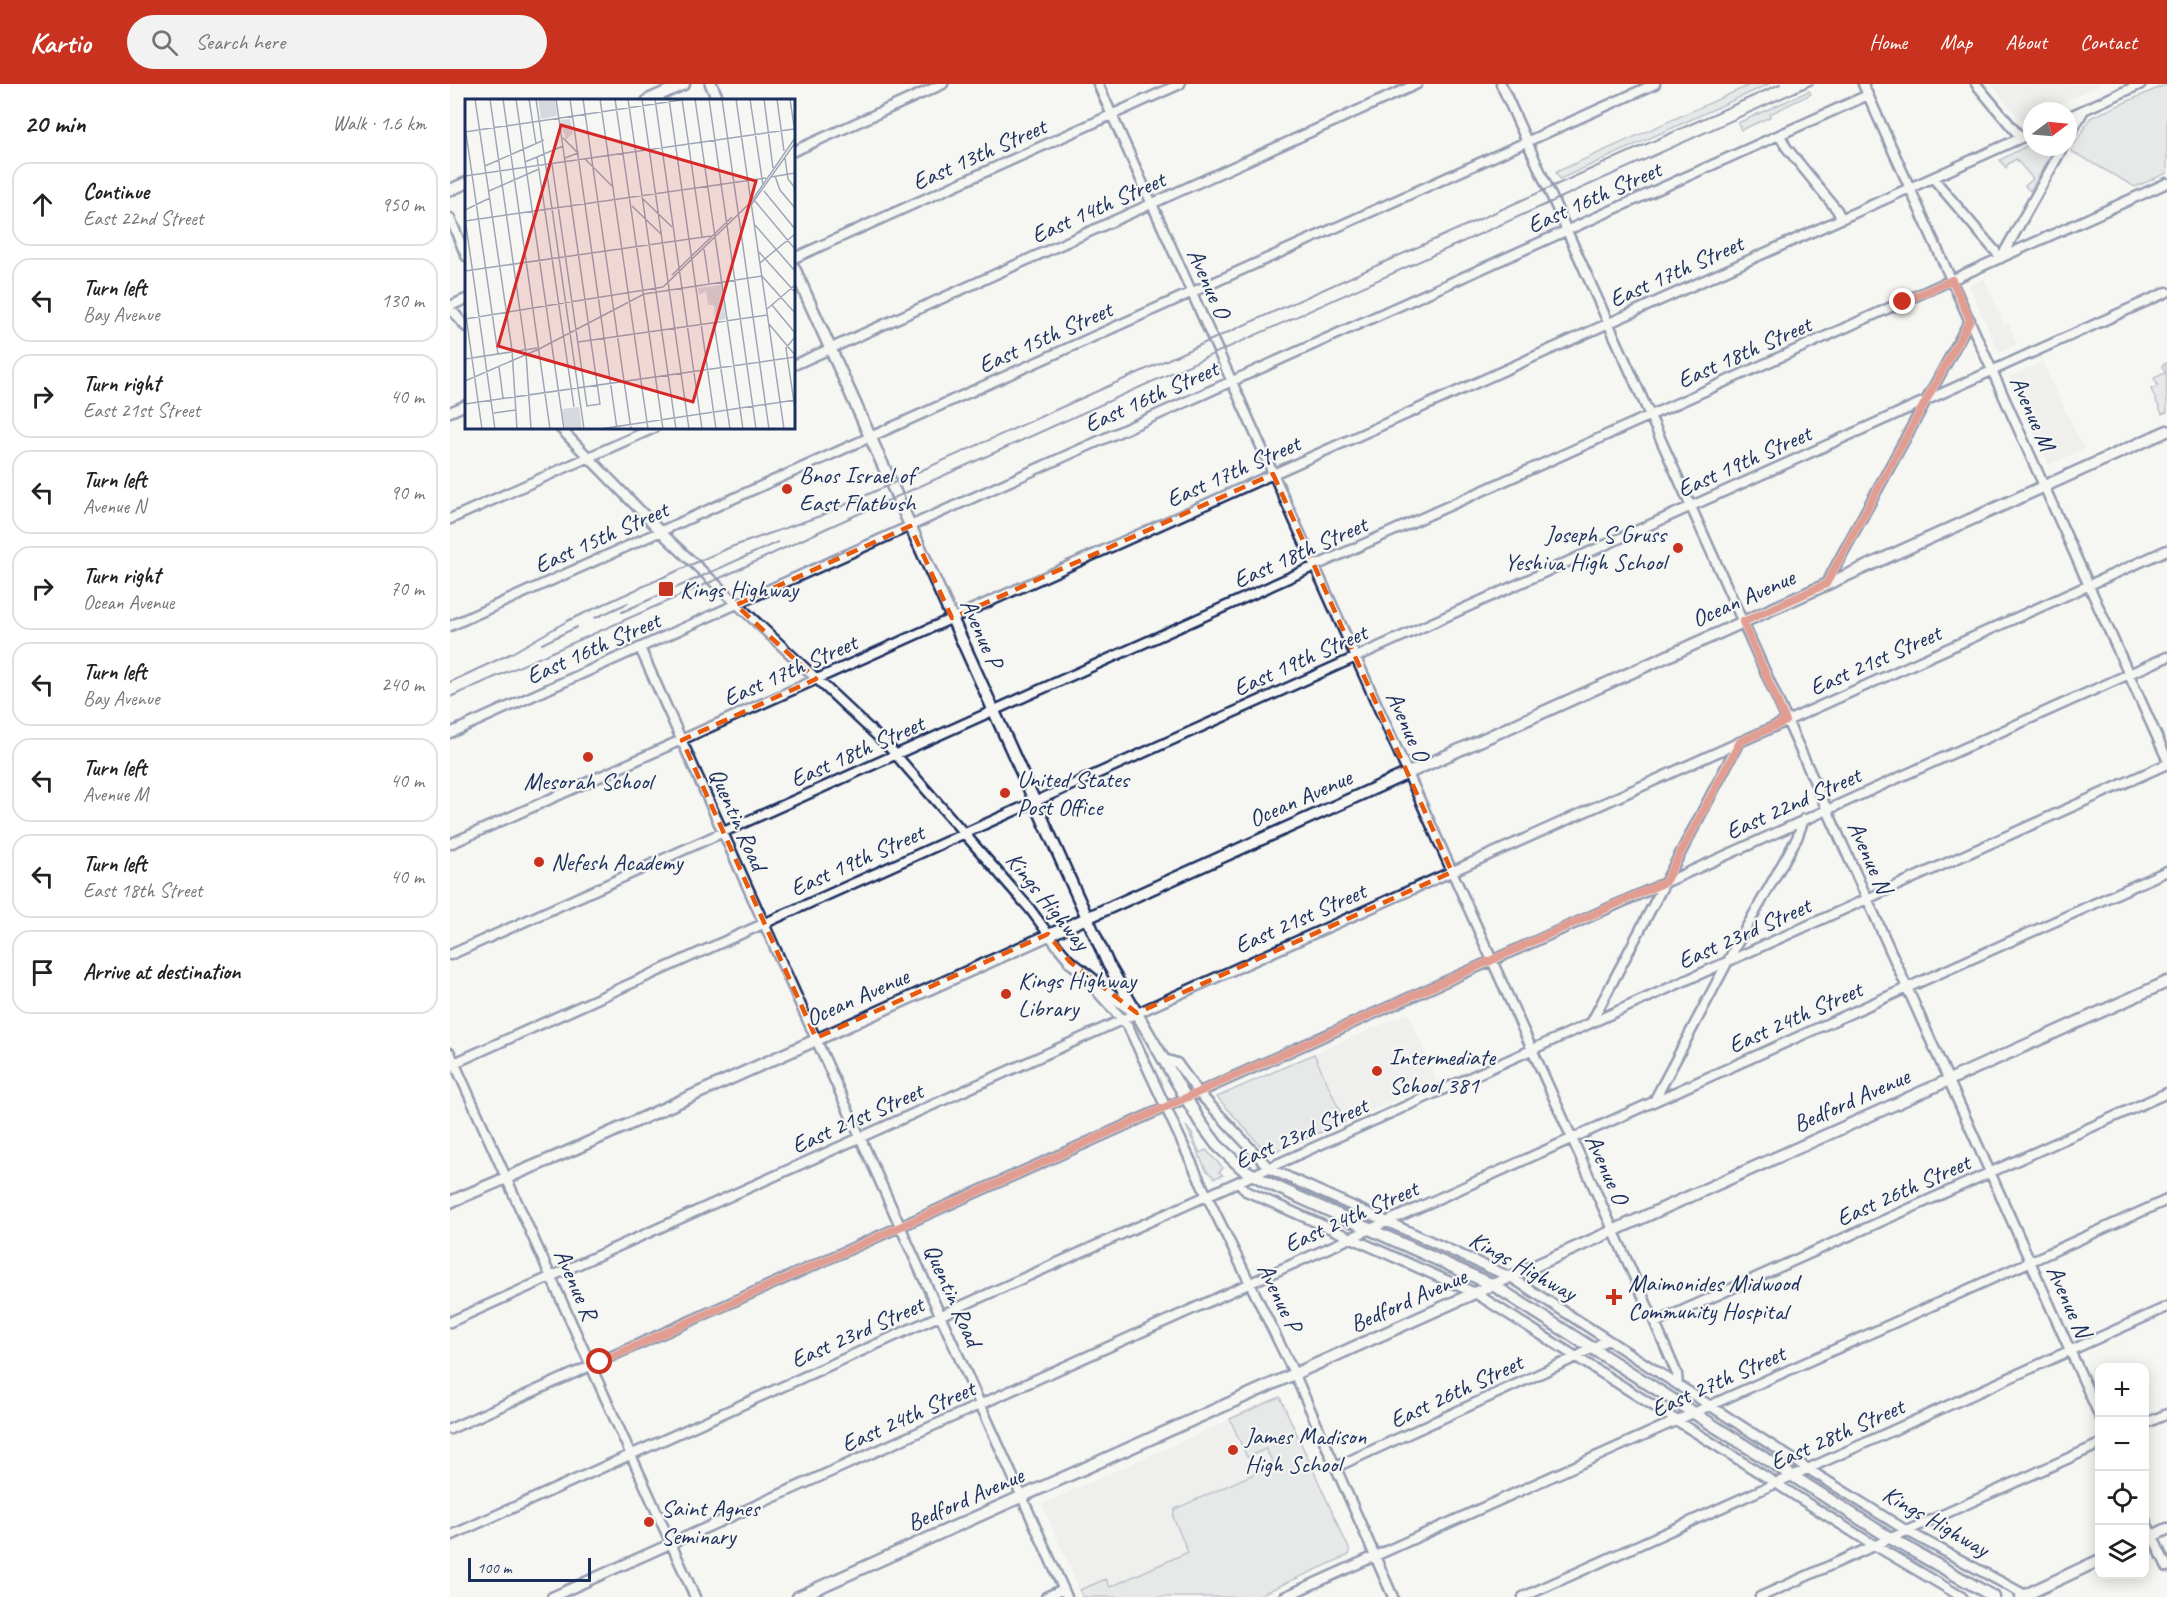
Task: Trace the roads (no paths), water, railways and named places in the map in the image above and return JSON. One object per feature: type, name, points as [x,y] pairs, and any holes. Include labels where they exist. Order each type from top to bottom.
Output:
[{"type":"main road","points":[[650,99],[684,84]]},
{"type":"main road","points":[[711,84],[718,99]]},
{"type":"main road","points":[[450,190],[465,183]]},
{"type":"main road","name":"Avenue P","points":[[795,270],[1108,964],[1137,1013]]},
{"type":"main road","name":"Ocean Avenue","points":[[450,1203],[2167,431]]},
{"type":"main road","points":[[1070,962],[1088,974],[1122,1004],[1137,1013]]},
{"type":"main road","name":"Bedford Avenue","points":[[798,1597],[2167,982]]},
{"type":"main road","name":"Kings Highway","points":[[1137,1013],[1186,1098],[1217,1145],[1244,1169],[1493,1285],[1890,1538],[1994,1597]]},
{"type":"main road","points":[[2149,1538],[2167,1529]]},
{"type":"main road","points":[[2025,1596],[2095,1562]]},
{"type":"street","points":[[795,151],[943,84]]},
{"type":"street","name":"Avenue O","points":[[1098,84],[1655,1323],[1677,1374],[1678,1385]]},
{"type":"street","name":"East 13th Street","points":[[795,258],[1180,84]]},
{"type":"street","name":"East 14th Street","points":[[795,365],[1417,84]]},
{"type":"street","name":"Avenue N","points":[[1501,84],[2095,1406]]},
{"type":"street","name":"East 15th Street","points":[[450,626],[1655,84]]},
{"type":"street","name":"Avenue M","points":[[1863,84],[2167,759]]},
{"type":"street","points":[[1976,84],[2021,138]]},
{"type":"street","points":[[2077,113],[2141,84]]},
{"type":"street","name":"East 16th Street","points":[[450,733],[1868,95]]},
{"type":"street","points":[[2077,122],[2084,110]]},
{"type":"street","points":[[1780,135],[1786,147],[1841,218]]},
{"type":"street","name":"East 17th Street","points":[[450,844],[2021,138]]},
{"type":"street","points":[[1933,177],[2001,258],[2058,156]]},
{"type":"street","name":"East 18th Street","points":[[450,956],[2167,183]]},
{"type":"street","points":[[450,218],[465,254]]},
{"type":"street","name":"East 19th Street","points":[[452,1064],[2167,292]]},
{"type":"street","points":[[465,300],[450,307],[465,326]]},
{"type":"street","points":[[1826,584],[1970,320]]},
{"type":"street","points":[[450,412],[465,405]]},
{"type":"street","name":"Kings Highway","points":[[561,429],[736,604],[896,755],[1038,919],[1070,962],[1123,1019]]},
{"type":"street","points":[[450,519],[652,429]]},
{"type":"street","name":"East 21st Street","points":[[450,1322],[2167,550]]},
{"type":"street","name":"Quentin Road","points":[[640,648],[1065,1593]]},
{"type":"street","name":"East 22nd Street","points":[[450,1429],[2167,657]]},
{"type":"street","points":[[1591,1023],[1740,742]]},
{"type":"street","name":"East 23rd Street","points":[[450,1536],[2167,764]]},
{"type":"street","points":[[1654,1102],[1728,960],[1797,838],[1804,819]]},
{"type":"street","name":"East 24th Street","points":[[552,1597],[2167,871]]},
{"type":"street","name":"Avenue P","points":[[1123,1019],[1295,1375],[1393,1597]]},
{"type":"street","name":"Avenue R","points":[[450,1053],[452,1064],[506,1178],[695,1597]]},
{"type":"street","name":"Kings Highway","points":[[1164,1059],[1177,1063],[1198,1092],[1270,1169],[1512,1278],[1808,1470],[1907,1531],[2025,1596]]},
{"type":"street","name":"East 26th Street","points":[[1655,1323],[2167,1093]]},
{"type":"street","name":"Kings Highway","points":[[1239,1182],[1246,1191],[1474,1293],[1875,1545],[1962,1597]]},
{"type":"street","name":"East 27th Street","points":[[1284,1597],[2167,1200]]},
{"type":"street","name":"East 28th Street","points":[[1523,1597],[2167,1307]]},
{"type":"street","name":"East 26th Street","points":[[1336,1467],[1576,1358],[1607,1340]]},
{"type":"street","points":[[2149,1422],[2167,1414]]},
{"type":"street","points":[[1760,1597],[2095,1446]]},
{"type":"street","points":[[2149,1538],[2167,1567]]},
{"type":"street","points":[[1046,1597],[1065,1593]]},
{"type":"railway","points":[[450,682],[512,653],[569,620],[677,571],[731,547],[820,516],[1780,84]]},
{"type":"railway","points":[[450,697],[729,574],[1813,84]]},
{"type":"railway","points":[[622,612],[778,542]]},
{"type":"railway","points":[[595,618],[628,603]]},
{"type":"railway","points":[[542,644],[577,627]]},
{"type":"place","name":"Bnos Israel of East Flatbush","points":[[787,489]]},
{"type":"place","name":"Joseph S Gruss Yeshiva High School","points":[[1678,548]]},
{"type":"place","name":"Kings Highway","points":[[666,589]]},
{"type":"place","name":"Mesorah School","points":[[588,757]]},
{"type":"place","name":"United States Post Office","points":[[1005,793]]},
{"type":"place","name":"Nefesh Academy","points":[[539,862]]},
{"type":"place","name":"Kings Highway Library","points":[[1006,994]]},
{"type":"place","name":"Intermediate School 381","points":[[1377,1071]]},
{"type":"place","name":"Maimonides Midwood Community Hospital","points":[[1614,1297]]},
{"type":"place","name":"James Madison High School","points":[[1233,1450]]},
{"type":"place","name":"Saint Agnes Seminary","points":[[649,1522]]}]
